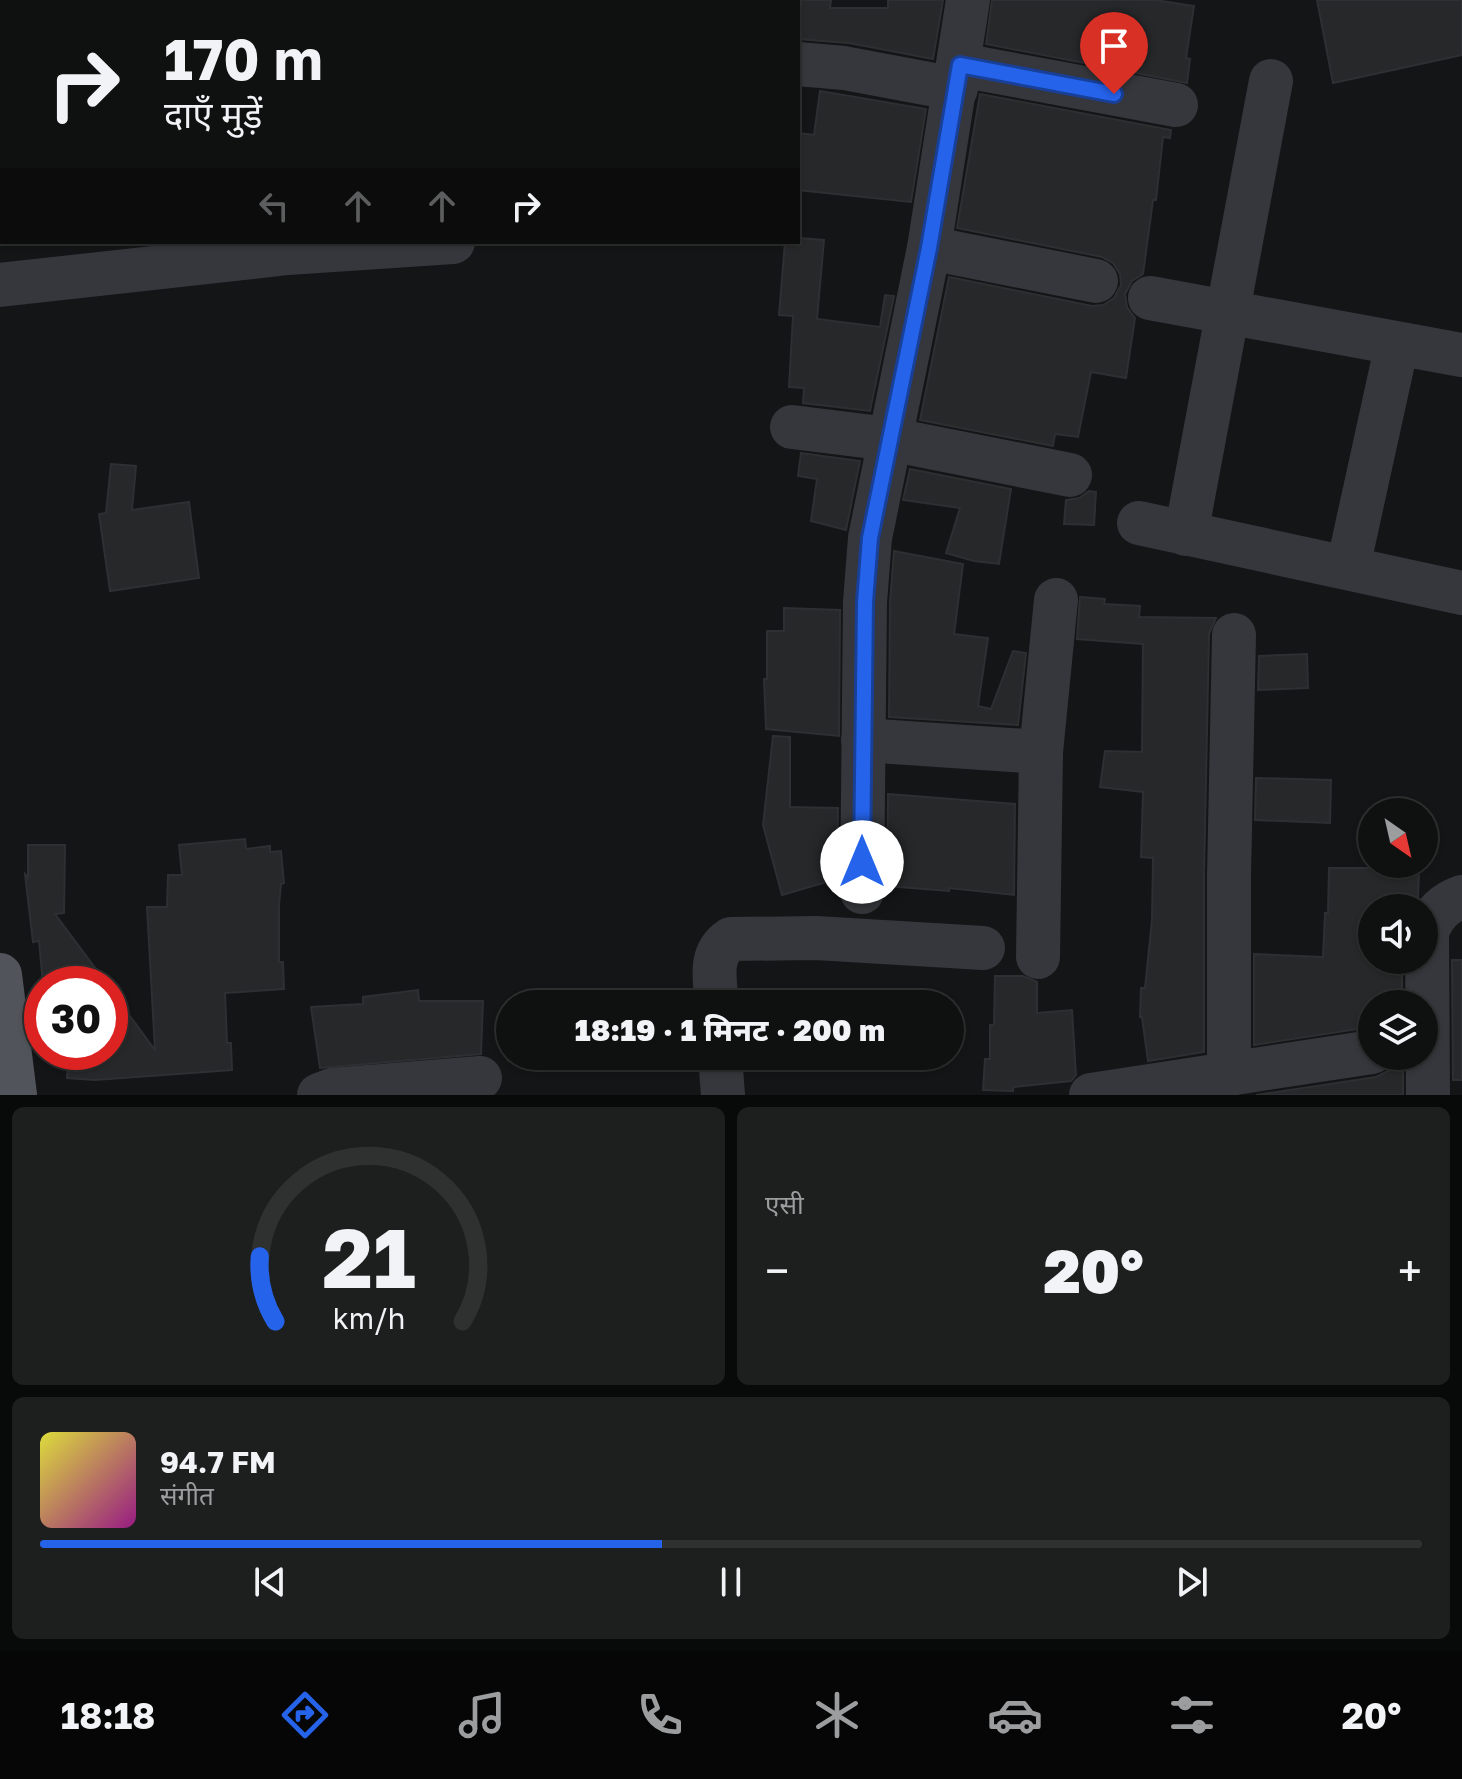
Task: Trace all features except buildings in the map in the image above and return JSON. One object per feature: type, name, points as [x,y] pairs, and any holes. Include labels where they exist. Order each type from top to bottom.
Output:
[{"type":"main road","points":[[0,975],[15,1095]]},
{"type":"street","points":[[862,892],[865,602],[870,538],[929,248],[968,0]]},
{"type":"street","points":[[800,64],[958,77],[1176,105]]},
{"type":"street","points":[[1186,534],[1225,312],[1271,81]]},
{"type":"street","points":[[0,285],[288,253],[423,244]]},
{"type":"street","points":[[929,248],[1096,281]]},
{"type":"street","points":[[1150,298],[1462,355]]},
{"type":"street","points":[[1348,567],[1397,344]]},
{"type":"street","points":[[792,427],[889,439],[1070,475]]},
{"type":"street","points":[[1139,523],[1462,593]]},
{"type":"street","points":[[1038,957],[1041,752],[1056,600]]},
{"type":"street","points":[[1234,635],[1229,876],[1254,1080]]},
{"type":"street","points":[[863,740],[1041,752]]},
{"type":"street","points":[[1426,990],[1427,931],[1434,915],[1448,902],[1462,897]]},
{"type":"street","points":[[716,990],[714,960],[720,946],[731,939],[816,938],[983,948]]},
{"type":"street","points":[[1091,1095],[1254,1080],[1358,1055]]},
{"type":"street","points":[[721,1070],[723,1095]]},
{"type":"street","points":[[1427,1070],[1428,1095]]},
{"type":"street","points":[[319,1095],[332,1090],[480,1078]]},
{"type":"route","points":[[862,862],[865,602],[870,538],[929,248],[960,65],[1114,94]]}]
